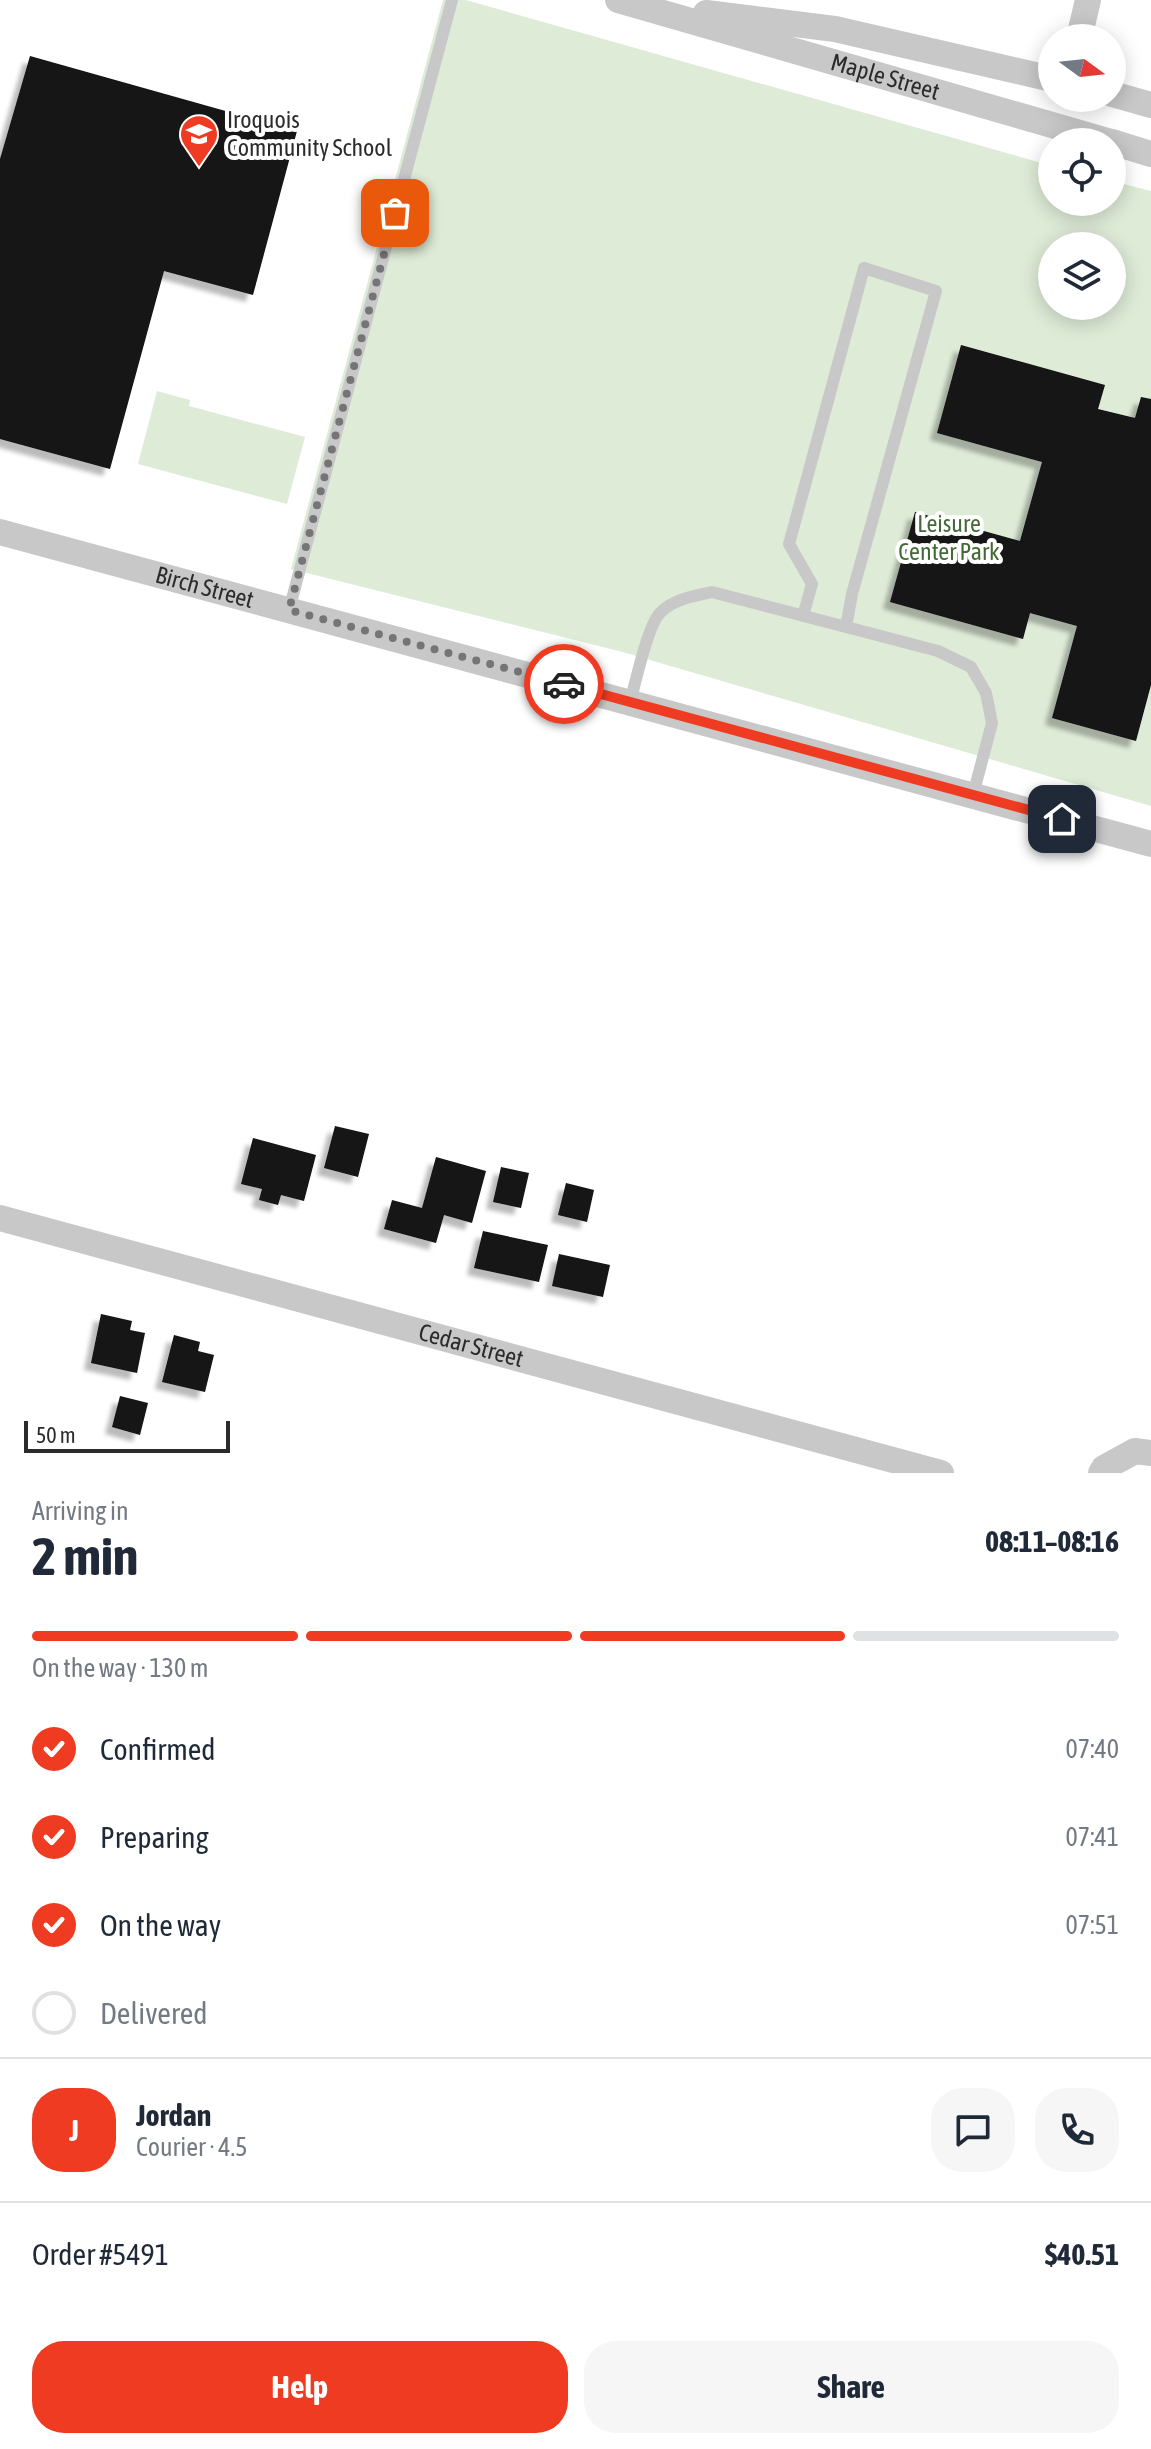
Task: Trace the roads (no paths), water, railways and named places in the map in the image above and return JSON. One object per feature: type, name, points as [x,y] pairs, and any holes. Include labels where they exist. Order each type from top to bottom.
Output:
[{"type":"street","name":"Maple Street","points":[[618,0],[1064,128]]},
{"type":"street","points":[[1082,24],[1088,0]]},
{"type":"street","name":"Maple Street","points":[[659,11],[729,14],[835,29],[1038,76]]},
{"type":"street","points":[[1126,97],[1149,101]]},
{"type":"street","name":"Maple Street","points":[[1126,146],[1151,154]]},
{"type":"street","name":"Birch Street","points":[[0,532],[1151,844]]},
{"type":"street","name":"Cedar Street","points":[[0,1218],[941,1473]]},
{"type":"street","points":[[1101,1473],[1104,1468],[1135,1451],[1151,1453]]},
{"type":"lane","points":[[289,610],[452,0]]},
{"type":"lane","points":[[803,616],[812,584],[789,544],[864,268],[936,291],[852,594],[846,627]]},
{"type":"lane","points":[[630,702],[651,632],[660,613],[683,599],[712,592],[938,651],[971,667],[986,693],[992,723],[973,795]]},
{"type":"place","name":"Iroquois Community School","points":[[199,168]]},
{"type":"park label","name":"Leisure Center Park","points":[[949,538]]}]
